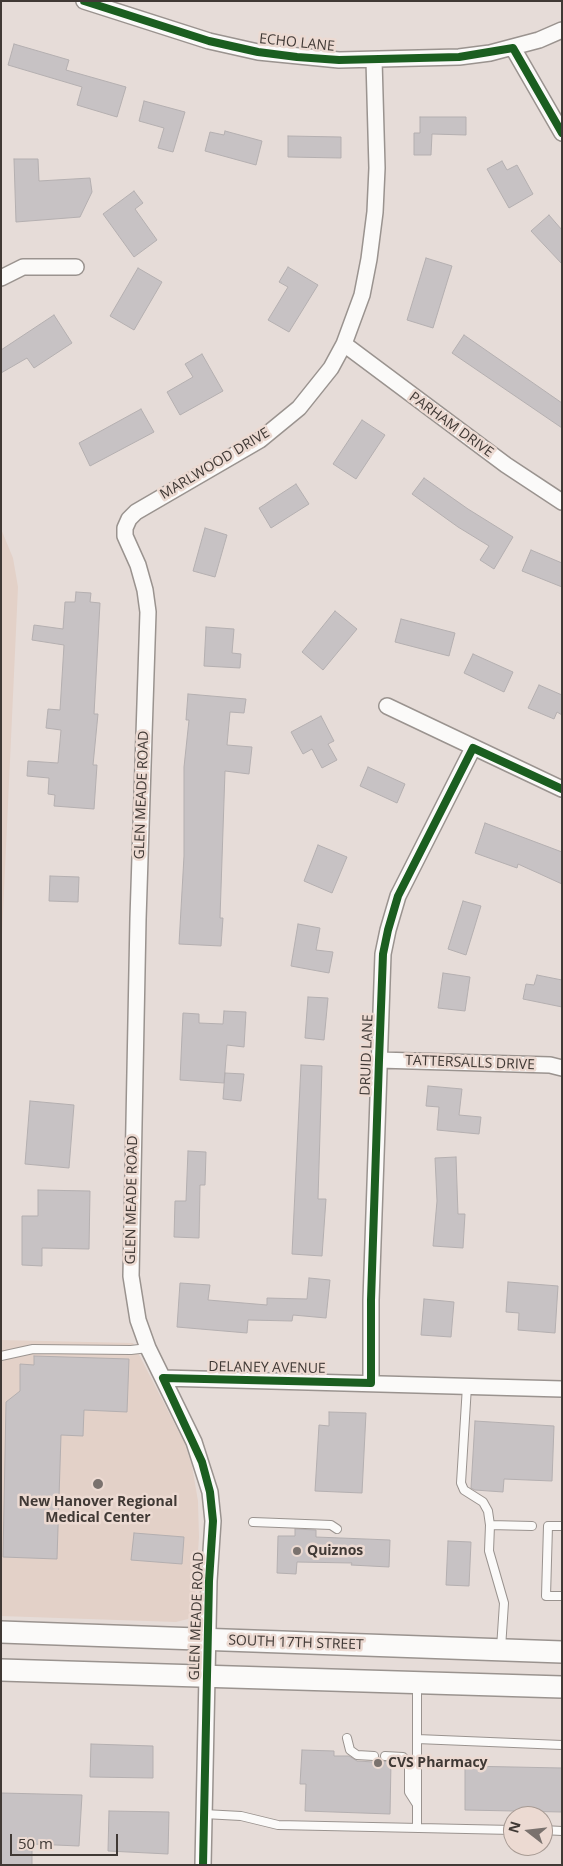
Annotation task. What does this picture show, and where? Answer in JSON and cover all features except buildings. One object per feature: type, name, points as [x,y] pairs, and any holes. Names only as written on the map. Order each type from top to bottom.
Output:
[{"type":"main road","name":"SOUTH 17TH STREET","points":[[1,1632],[562,1652]]},
{"type":"main road","points":[[1,1670],[562,1687]]},
{"type":"street","name":"ECHO LANE","points":[[84,1],[193,37],[258,52],[331,60],[460,57],[513,48],[562,30]]},
{"type":"street","points":[[513,48],[562,133]]},
{"type":"street","name":"MARLWOOD DRIVE","points":[[126,524],[136,512],[260,440],[312,393],[344,344],[362,295],[375,212],[377,168],[374,60]]},
{"type":"street","points":[[1,278],[23,267],[76,267]]},
{"type":"street","name":"PARHAM DRIVE","points":[[344,344],[506,465],[562,502]]},
{"type":"street","name":"GLEN MEADE ROAD","points":[[126,524],[125,536],[138,565],[148,612],[130,1248],[133,1294],[138,1320],[148,1348],[194,1442],[210,1492],[214,1521],[208,1640],[203,1865]]},
{"type":"street","points":[[387,706],[562,789]]},
{"type":"street","name":"DRUID LANE","points":[[371,1383],[371,1300],[383,954],[398,896],[473,748]]},
{"type":"street","name":"TATTERSALLS DRIVE","points":[[379,1060],[550,1065],[562,1068]]},
{"type":"street","name":"DELANEY AVENUE","points":[[163,1378],[562,1389]]},
{"type":"lane","points":[[1,1365],[2,1356],[32,1349],[132,1350],[148,1348]]},
{"type":"lane","points":[[467,1386],[460,1483],[464,1490],[484,1502],[488,1511],[490,1526],[489,1551],[504,1603],[500,1650]]},
{"type":"lane","points":[[253,1522],[331,1525],[337,1529]]},
{"type":"lane","points":[[490,1526],[532,1526]]},
{"type":"lane","points":[[562,1526],[548,1526],[546,1567],[546,1596],[562,1596]]},
{"type":"lane","points":[[417,1683],[417,1828]]},
{"type":"lane","points":[[347,1738],[350,1750],[357,1755],[374,1756]]},
{"type":"lane","points":[[417,1738],[562,1745]]},
{"type":"lane","points":[[385,1756],[403,1757],[409,1765],[409,1792],[417,1805]]},
{"type":"lane","points":[[204,1814],[241,1816],[278,1825],[503,1830]]},
{"type":"shaded area","points":[[1,529],[13,558],[18,587],[1,956]]},
{"type":"shaded area","name":"New Hanover Regional Medical Center","points":[[1,1340],[133,1343],[185,1444],[192,1466],[198,1501],[199,1537],[194,1611],[188,1619],[176,1622],[1,1616]]},
{"type":"cycle path","points":[[84,1],[209,41],[258,52],[297,57],[339,60],[459,57],[513,48],[562,133]]},
{"type":"cycle path","points":[[203,1865],[209,1581],[213,1521],[210,1492],[202,1462],[163,1378],[371,1383],[371,1300],[383,954],[398,896],[473,748],[562,789]]},
{"type":"place","name":"New Hanover Regional Medical Center","points":[[98,1484]]},
{"type":"place","name":"Quiznos","points":[[297,1551]]},
{"type":"place","name":"CVS Pharmacy","points":[[378,1763]]}]
